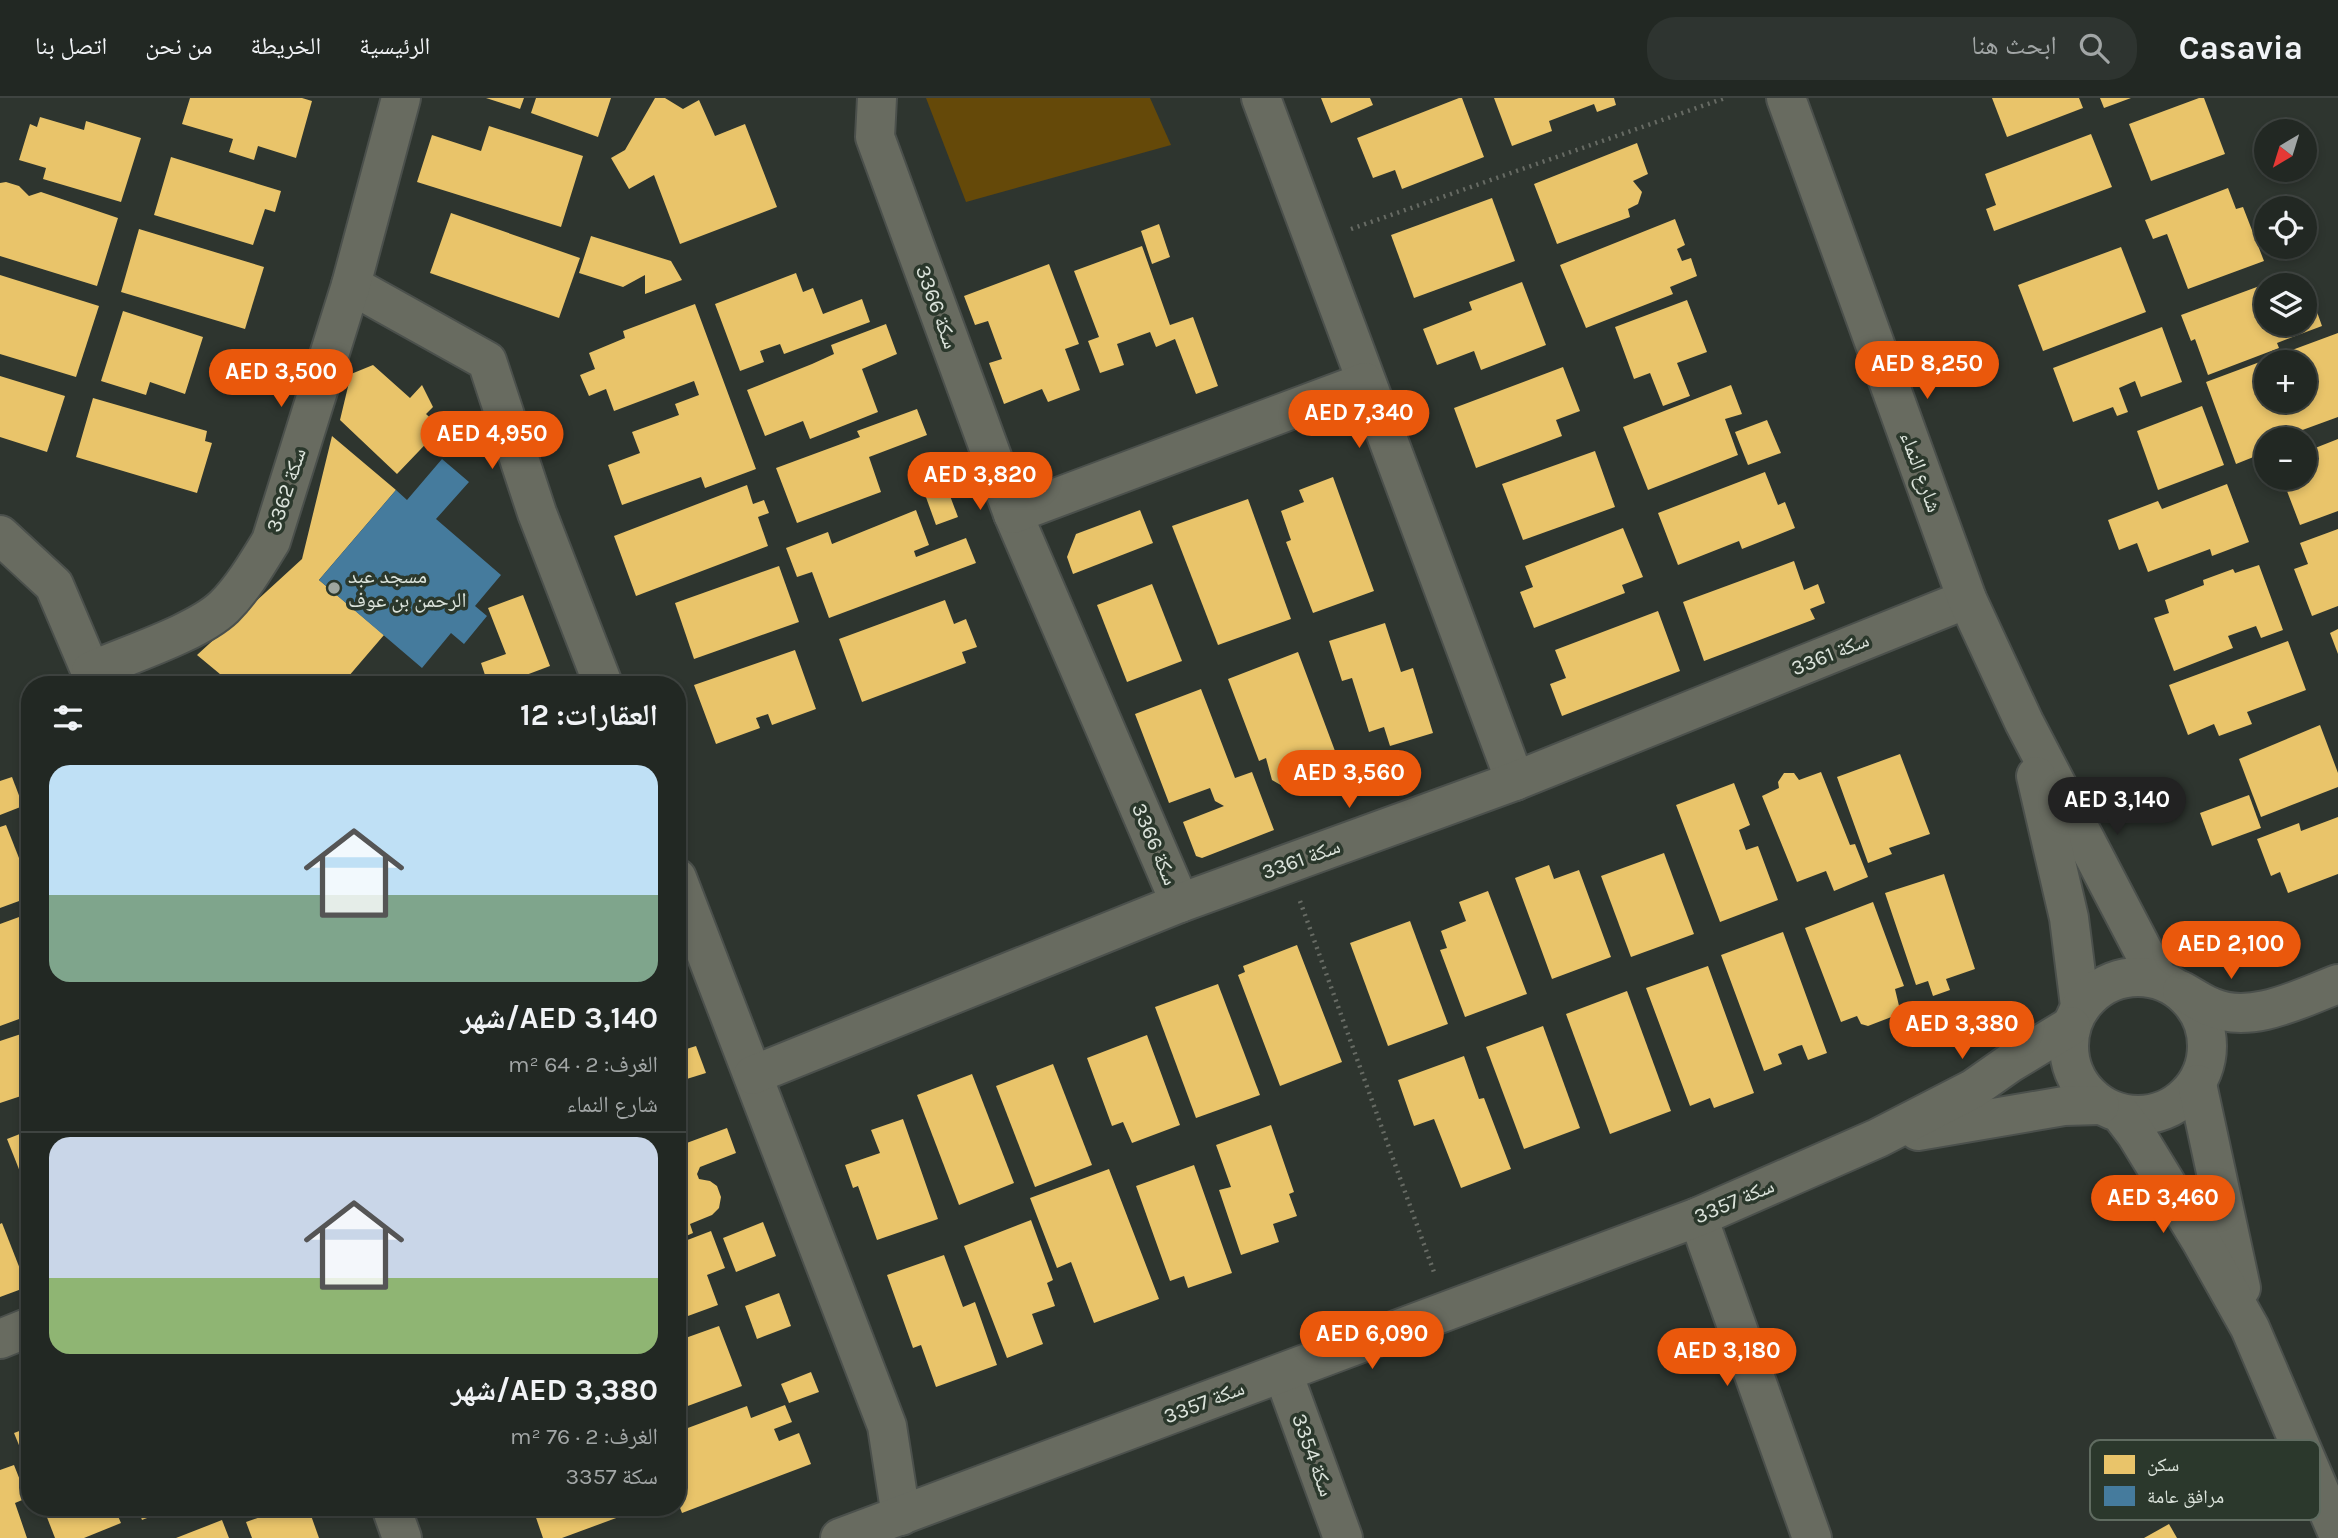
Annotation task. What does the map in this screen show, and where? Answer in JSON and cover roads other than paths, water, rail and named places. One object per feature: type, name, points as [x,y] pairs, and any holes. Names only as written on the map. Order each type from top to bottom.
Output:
[{"type":"street","name":"سكة 3362","points":[[97,676],[202,623],[223,609],[271,541],[351,285],[401,98]]},
{"type":"street","name":"سكة 3366","points":[[877,98],[875,137],[1013,514],[1181,903]]},
{"type":"street","points":[[1261,98],[1515,781]]},
{"type":"street","name":"شارع النماء","points":[[1786,98],[1967,598],[2024,722],[2167,984]]},
{"type":"street","points":[[351,285],[487,361],[537,513],[600,676]]},
{"type":"street","points":[[1013,514],[1365,382]]},
{"type":"street","points":[[0,535],[54,585],[92,676]]},
{"type":"street","name":"سكة 3361","points":[[753,1075],[1181,903],[1515,781],[1967,598]]},
{"type":"street","name":"شارع النماء","points":[[2024,722],[2069,918],[2075,1016]]},
{"type":"street","points":[[686,901],[887,1426],[901,1516]]},
{"type":"street","points":[[2298,1440],[2250,1328],[2172,1192],[2110,1109],[2084,1089],[2072,1070],[2068,1048],[2075,1016],[2096,990],[2115,980],[2137,976],[2167,984],[2213,1009],[2247,1012],[2281,1006],[2338,984]]},
{"type":"street","points":[[2167,984],[2193,1003],[2203,1022],[2208,1043],[2201,1074],[2250,1328]]},
{"type":"street","points":[[2110,1109],[2142,1116],[2164,1111],[2183,1100],[2201,1074],[2281,1006]]},
{"type":"street","name":"سكة 3357","points":[[840,1538],[1698,1217],[1878,1138],[1973,1089],[2075,1016]]},
{"type":"street","name":"سكة 3357","points":[[1878,1138],[2064,1106],[2110,1109]]},
{"type":"street","points":[[1698,1217],[1812,1538]]},
{"type":"street","points":[[0,1339],[21,1331]]},
{"type":"street","name":"سكة 3354","points":[[1283,1373],[1343,1538]]},
{"type":"street","points":[[2320,1492],[2338,1534]]},
{"type":"street","points":[[394,1516],[402,1538]]},
{"type":"place","name":"مسجد عبد الرحمن بن عوف","points":[[334,588]]}]
